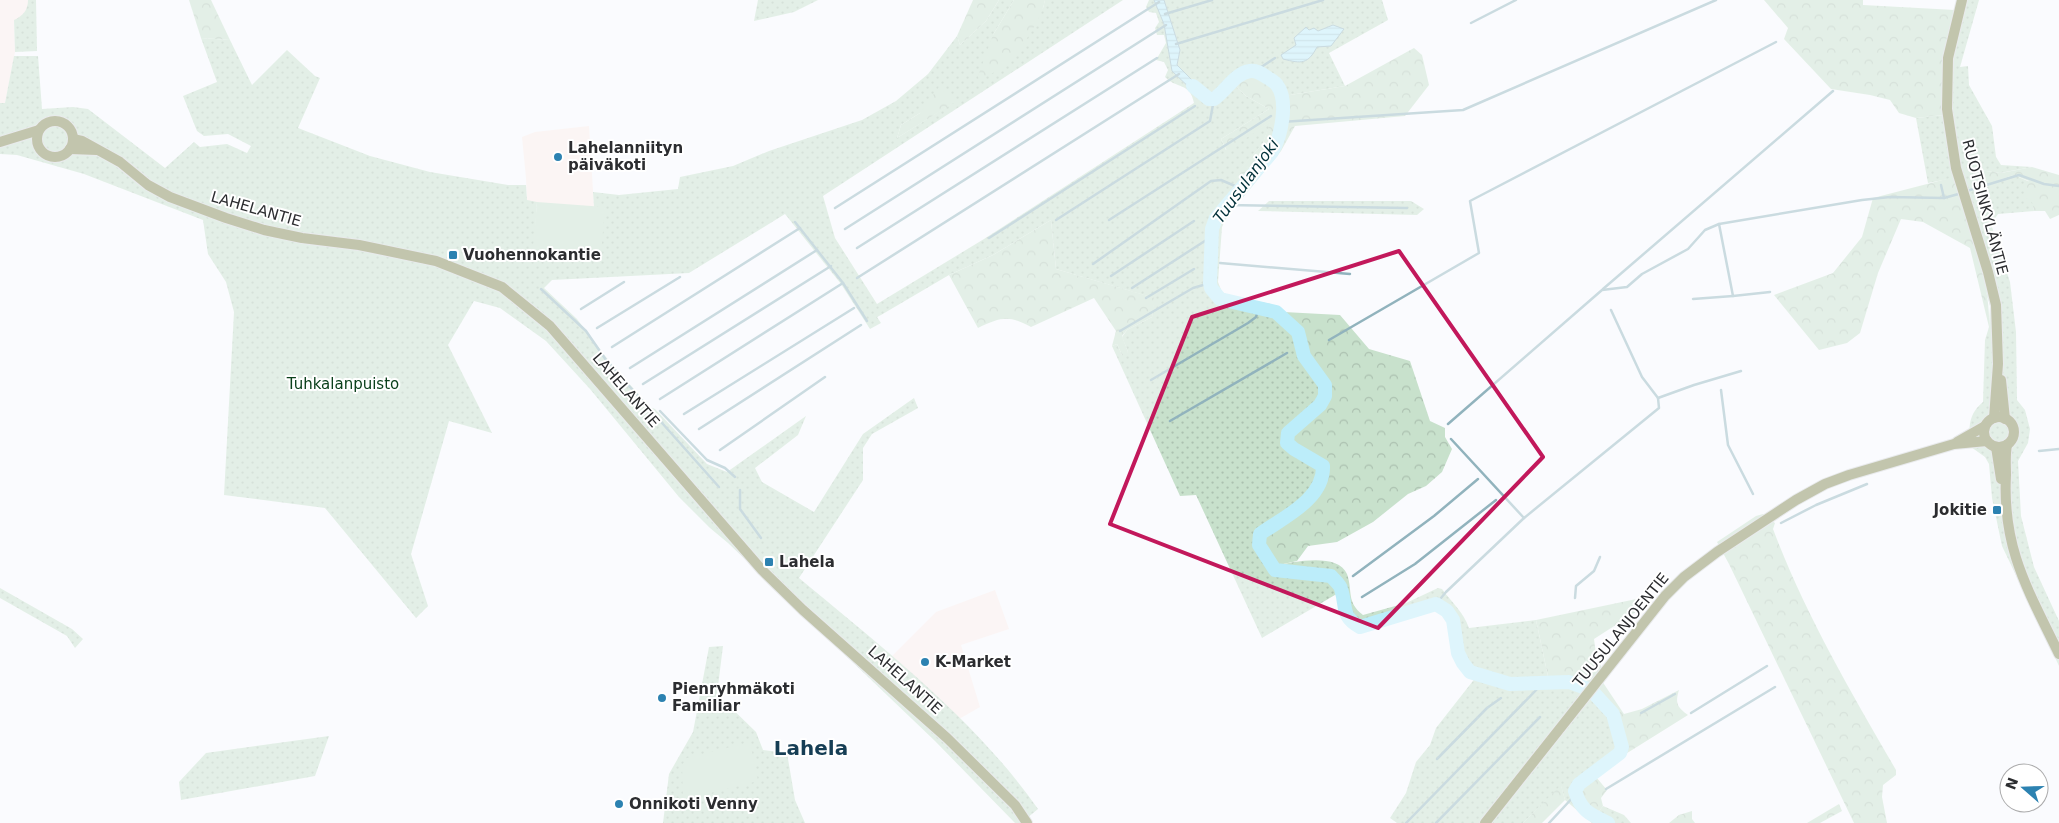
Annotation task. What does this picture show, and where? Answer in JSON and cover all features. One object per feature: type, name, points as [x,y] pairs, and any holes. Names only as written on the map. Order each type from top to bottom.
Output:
[{"type":"street","name":"RUOTSINKYLÄNTIE","points":[[1962,0],[1948,58],[1946,84],[1950,136],[1956,168],[1988,272],[1996,305],[1998,364],[2005,419]]},
{"type":"street","name":"LAHELANTIE","points":[[4,140],[39,130],[46,123],[61,122],[70,130],[72,144]]},
{"type":"street","points":[[38,145],[39,130]]},
{"type":"street","name":"LAHELANTIE","points":[[4,140],[38,145],[43,154],[53,158],[63,156],[72,144],[82,141],[120,162],[148,185],[170,197],[226,218],[264,230],[302,238],[360,245],[436,260],[502,287],[550,326],[762,570],[803,610],[947,738],[1015,805],[1027,823]]},
{"type":"street","name":"RUOTSINKYLÄNTIE","points":[[1994,418],[1998,364]]},
{"type":"street","points":[[2004,492],[2007,445],[2012,440],[2013,428],[2005,419],[1994,418],[1985,426],[1985,437],[1992,444],[2004,492],[2012,549],[2022,578],[2059,654]]},
{"type":"street","name":"TUUSULANJOENTIE","points":[[1485,823],[1665,596],[1684,577],[1717,552],[1796,500],[1825,484],[1849,474],[1954,444],[1985,426]]},
{"type":"street","name":"TUUSULANJOENTIE","points":[[1954,444],[1992,444]]},
{"type":"street","points":[[1992,444],[2007,445]]},
{"type":"highlighted area","points":[[1399,251],[1543,457],[1378,628],[1110,524],[1192,317]]},
{"type":"shaded area","points":[[0,0],[28,0],[28,7],[22,16],[14,21],[15,52],[5,103],[0,103]]},
{"type":"shaded area","name":"Lahelanniityn päiväkoti","points":[[589,126],[594,207],[529,202],[527,200],[522,137],[535,132]]},
{"type":"shaded area","points":[[995,590],[1009,629],[961,645],[980,707],[959,719],[892,656],[936,612]]},
{"type":"green space","points":[[28,0],[36,0],[37,51],[15,52],[14,20],[24,12]]},
{"type":"green space","points":[[189,0],[211,0],[230,40],[201,38]]},
{"type":"green space","points":[[758,0],[818,0],[794,12],[754,21]]},
{"type":"green space","points":[[973,0],[999,0],[986,21],[960,45],[957,36]]},
{"type":"green space","name":"Tuhkalanpuisto","points":[[999,0],[1014,0],[993,35],[1043,8],[1045,0],[1123,0],[823,196],[835,238],[877,304],[984,239],[1194,103],[1192,96],[1186,89],[1165,77],[1168,70],[1164,62],[1156,60],[1166,43],[1164,35],[1157,35],[1155,28],[1159,22],[1156,13],[1149,12],[1146,7],[1149,0],[1154,0],[1164,24],[1172,71],[1195,93],[1207,100],[1206,94],[1177,65],[1180,50],[1164,0],[1382,0],[1388,20],[1329,53],[1345,86],[1284,96],[1229,80],[1246,96],[1269,109],[1221,139],[1226,150],[1271,121],[1263,143],[1234,177],[1250,189],[1228,215],[1222,227],[1218,282],[1222,292],[1230,296],[1271,304],[1284,312],[1300,331],[1306,355],[1329,387],[1322,406],[1298,425],[1293,444],[1327,464],[1326,484],[1317,497],[1261,538],[1264,548],[1275,566],[1314,560],[1334,563],[1342,567],[1349,580],[1354,606],[1363,615],[1406,603],[1438,588],[1442,589],[1457,607],[1469,628],[1536,620],[1549,681],[1582,686],[1595,691],[1606,698],[1614,708],[1620,721],[1624,755],[1580,789],[1596,815],[1603,806],[1624,815],[1631,823],[1592,823],[1565,800],[1561,786],[1523,823],[1397,823],[1390,818],[1406,793],[1416,762],[1430,745],[1436,728],[1476,677],[1463,663],[1449,615],[1432,609],[1359,628],[1348,622],[1340,592],[1262,638],[1196,495],[1180,496],[1112,346],[1117,344],[1122,355],[1128,352],[1122,337],[1127,330],[1152,317],[1154,298],[1056,269],[1051,220],[993,255],[949,275],[877,317],[881,323],[870,329],[841,284],[785,214],[689,273],[552,280],[544,288],[577,319],[609,361],[650,407],[655,409],[707,464],[727,472],[806,416],[798,435],[755,468],[762,482],[814,512],[863,434],[914,398],[918,408],[872,434],[863,448],[863,480],[799,578],[895,658],[957,715],[986,745],[1038,809],[1021,823],[1015,823],[935,741],[679,497],[590,389],[546,341],[500,308],[474,301],[448,345],[492,433],[449,421],[411,554],[428,606],[416,618],[325,508],[224,495],[234,312],[226,282],[208,254],[203,220],[84,174],[17,155],[0,154],[0,103],[5,103],[14,56],[38,56],[42,109],[73,107],[88,109],[165,168],[194,142],[200,147],[227,144],[247,153],[251,146],[228,134],[204,136],[197,131],[183,96],[217,82],[201,38],[230,40],[252,85],[287,50],[315,76],[320,78],[298,128],[370,156],[430,172],[508,185],[526,185],[527,200],[537,202],[534,249],[605,208],[594,207],[593,192],[619,195],[678,189],[680,177],[733,166],[769,151],[862,120],[896,101],[928,74],[957,36],[960,45],[986,21]],"holes":[[[954,102],[897,138],[901,125],[920,113]]]},
{"type":"green space","points":[[1014,0],[1045,0],[1040,16],[1030,34],[1012,59],[997,71],[979,80],[978,76],[993,35]]},
{"type":"green space","points":[[1764,0],[1863,0],[1863,5],[1955,10],[1945,47],[1942,76],[1944,115],[1916,118],[1899,113],[1890,100],[1831,89],[1784,39],[1788,28]]},
{"type":"green space","points":[[1957,0],[1979,0],[1960,67],[1968,66],[1969,85],[1992,126],[1996,157],[2001,165],[2032,167],[2000,173],[1979,170],[1981,190],[1999,180],[2014,175],[2030,182],[2034,211],[1998,214],[1991,224],[2010,282],[2016,332],[2017,400],[2025,410],[2030,429],[2028,443],[2018,461],[2021,516],[2034,567],[2059,621],[2059,666],[2002,546],[1992,498],[1989,464],[1985,457],[1971,447],[1970,422],[1974,412],[1983,402],[1985,340],[1989,327],[1990,306],[1954,178],[1928,183],[1916,118],[1944,115],[1942,76],[1945,47]]},
{"type":"green space","points":[[1414,48],[1422,55],[1429,85],[1405,116],[1295,126],[1281,151],[1250,189],[1233,177],[1263,143],[1270,122],[1227,151],[1221,139],[1269,109],[1246,96],[1229,80],[1246,70],[1260,71],[1273,80],[1284,96],[1345,86]]},
{"type":"green space","points":[[939,87],[955,102],[897,138],[901,125],[920,113]]},
{"type":"green space","points":[[2032,167],[2059,175],[2059,215],[2050,219],[2045,211],[2034,211],[2032,202],[2026,198],[2023,186],[2029,181],[2014,175],[1999,180],[1981,190],[1979,170],[2001,173]]},
{"type":"green space","points":[[1954,177],[1982,271],[1989,309],[1989,327],[1970,248],[1923,222],[1901,219],[1878,273],[1860,333],[1847,343],[1819,350],[1774,295],[1833,273],[1862,237],[1873,198]]},
{"type":"green space","points":[[1269,201],[1411,201],[1424,209],[1417,215],[1258,211]]},
{"type":"green space","points":[[537,202],[605,207],[601,254],[533,249]]},
{"type":"green space","points":[[1051,220],[1056,269],[1155,298],[1152,317],[1127,330],[1122,336],[1128,352],[1125,356],[1122,355],[1117,344],[1112,346],[1116,331],[1094,298],[1031,327],[1011,319],[1005,319],[978,328],[949,275],[993,255]]},
{"type":"green space","points":[[1284,312],[1340,315],[1369,349],[1410,361],[1430,421],[1445,428],[1445,437],[1452,449],[1442,472],[1426,486],[1408,494],[1373,522],[1337,542],[1308,546],[1297,561],[1274,566],[1261,538],[1317,497],[1326,484],[1327,464],[1292,444],[1292,433],[1298,425],[1322,406],[1329,387],[1306,355],[1300,331]]},
{"type":"green space","points":[[1763,514],[1775,523],[1773,529],[1799,592],[1846,682],[1896,770],[1896,775],[1883,785],[1882,797],[1887,823],[1854,823],[1717,542],[1756,516]]},
{"type":"green space","points":[[0,588],[72,629],[83,639],[75,648],[67,636],[0,598]]},
{"type":"green space","points":[[1646,597],[1651,598],[1639,610],[1594,639],[1597,662],[1600,663],[1602,670],[1600,678],[1624,714],[1642,709],[1679,690],[1678,704],[1681,710],[1688,715],[1624,755],[1620,721],[1614,708],[1606,698],[1582,686],[1549,681],[1536,620]]},
{"type":"green space","points":[[723,646],[717,694],[756,732],[763,750],[787,753],[795,800],[805,823],[663,823],[669,774],[693,732],[709,647]]},
{"type":"green space","points":[[329,736],[315,776],[181,800],[179,782],[206,753]]},
{"type":"green space","points":[[750,742],[758,781],[683,800],[682,765],[687,758]]},
{"type":"green space","points":[[1596,777],[1607,790],[1601,798],[1603,806],[1596,815],[1580,799],[1580,789]]},
{"type":"green space","points":[[1561,785],[1565,800],[1542,823],[1523,823]]},
{"type":"green space","points":[[1839,804],[1842,811],[1820,823],[1807,823]]},
{"type":"green space","points":[[1692,811],[1692,819],[1695,823],[1669,823],[1679,815]]},
{"type":"water","points":[[1154,0],[1164,0],[1180,50],[1177,65],[1206,94],[1207,100],[1195,93],[1172,71],[1164,24]]},
{"type":"water","points":[[1333,25],[1344,29],[1331,46],[1317,47],[1311,57],[1304,61],[1295,62],[1283,59],[1281,55],[1296,45],[1294,38],[1306,27],[1309,30],[1314,28],[1318,31]]},
{"type":"waterway","points":[[1165,14],[1212,0]]},
{"type":"waterway","points":[[1176,44],[1323,0]]},
{"type":"waterway","points":[[1471,23],[1516,0]]},
{"type":"waterway","points":[[1281,122],[1463,110],[1716,0]]},
{"type":"waterway","points":[[835,208],[1159,2]]},
{"type":"waterway","points":[[845,229],[1166,25]]},
{"type":"waterway","points":[[1329,340],[1479,253],[1470,201],[1776,42]]},
{"type":"waterway","points":[[857,248],[1157,58]]},
{"type":"waterway","points":[[1255,71],[1275,58]]},
{"type":"waterway","name":"Tuusulanjoki","points":[[1193,86],[1209,99],[1214,99],[1240,75],[1253,71],[1274,82],[1281,92],[1283,100],[1281,128],[1272,152],[1216,218],[1212,229],[1210,283],[1211,288],[1220,299],[1276,312],[1298,332],[1304,356],[1325,385],[1325,396],[1320,405],[1288,433],[1287,443],[1323,466],[1322,478],[1310,498],[1291,514],[1260,534],[1259,545],[1275,570],[1331,576],[1340,587],[1349,619],[1360,627],[1436,604],[1447,611],[1453,620],[1458,653],[1470,672],[1510,684],[1569,682],[1591,690],[1613,714],[1622,747],[1620,753],[1579,784],[1575,791],[1583,808],[1608,823]]},
{"type":"waterway","points":[[857,278],[1179,74]]},
{"type":"waterway","points":[[1603,289],[1833,91]]},
{"type":"waterway","points":[[1056,220],[1210,121],[1214,99]]},
{"type":"waterway","points":[[989,238],[1195,106]]},
{"type":"waterway","points":[[1109,220],[1271,116]]},
{"type":"waterway","points":[[1967,191],[2019,175],[2044,184],[2059,186]]},
{"type":"waterway","points":[[1093,264],[1211,181],[1221,180],[1242,189]]},
{"type":"waterway","points":[[1941,185],[1944,198]]},
{"type":"waterway","points":[[1448,424],[1602,290],[1627,287],[1642,274],[1688,249],[1705,230],[1719,224],[1862,200],[1890,197],[1944,198],[1962,193]]},
{"type":"waterway","points":[[1227,205],[1407,208]]},
{"type":"waterway","points":[[1111,276],[1194,221]]},
{"type":"waterway","points":[[795,222],[843,283],[867,321]]},
{"type":"waterway","points":[[1719,224],[1733,296],[1770,292]]},
{"type":"waterway","points":[[612,347],[800,228]]},
{"type":"waterway","points":[[1132,288],[1211,237]]},
{"type":"waterway","points":[[630,368],[817,250]]},
{"type":"waterway","points":[[1220,263],[1350,274]]},
{"type":"waterway","points":[[643,384],[831,266]]},
{"type":"waterway","points":[[1146,298],[1194,269]]},
{"type":"waterway","points":[[597,328],[680,277]]},
{"type":"waterway","points":[[581,309],[624,282]]},
{"type":"waterway","points":[[660,399],[843,283]]},
{"type":"waterway","points":[[1120,331],[1193,288],[1210,283]]},
{"type":"waterway","points":[[541,289],[586,331],[606,360],[719,487]]},
{"type":"waterway","points":[[1693,299],[1733,296]]},
{"type":"waterway","points":[[1151,380],[1248,323],[1256,317],[1259,307]]},
{"type":"waterway","points":[[684,414],[854,308]]},
{"type":"waterway","points":[[1436,604],[1446,592],[1524,518],[1659,408],[1658,398],[1642,377],[1611,310]]},
{"type":"waterway","points":[[699,429],[861,325]]},
{"type":"waterway","points":[[1170,421],[1287,353]]},
{"type":"waterway","points":[[1658,398],[1741,371]]},
{"type":"waterway","points":[[720,450],[825,377]]},
{"type":"waterway","points":[[1721,390],[1728,445],[1753,494]]},
{"type":"waterway","points":[[660,411],[707,460],[725,468],[735,477]]},
{"type":"waterway","points":[[1451,439],[1524,518]]},
{"type":"waterway","points":[[2039,451],[2059,449]]},
{"type":"waterway","points":[[1353,576],[1434,516],[1478,479]]},
{"type":"waterway","points":[[1781,523],[1816,505],[1867,484]]},
{"type":"waterway","points":[[740,490],[740,509],[761,538]]},
{"type":"waterway","points":[[1362,597],[1415,564],[1496,500]]},
{"type":"waterway","points":[[1575,598],[1576,586],[1594,571],[1600,557]]},
{"type":"waterway","points":[[1691,713],[1767,666]]},
{"type":"waterway","points":[[1406,823],[1544,682]]},
{"type":"waterway","points":[[1606,789],[1775,687]]},
{"type":"waterway","points":[[1641,713],[1675,694]]},
{"type":"waterway","points":[[1437,759],[1487,708],[1501,698]]},
{"type":"waterway","points":[[1436,823],[1540,717]]},
{"type":"waterway","points":[[1549,823],[1576,794]]},
{"type":"place","name":"Lahelanniityn päiväkoti","points":[[558,157]]},
{"type":"place","name":"Vuohennokantie","points":[[453,255]]},
{"type":"place","name":"Jokitie","points":[[1997,510]]},
{"type":"place","name":"Lahela","points":[[769,562]]},
{"type":"place","name":"K-Market","points":[[925,662]]},
{"type":"place","name":"Pienryhmäkoti Familiar","points":[[662,698]]},
{"type":"place","name":"Onnikoti Venny","points":[[619,804]]},
{"type":"district","name":"Lahela","points":[[811,748]]}]
